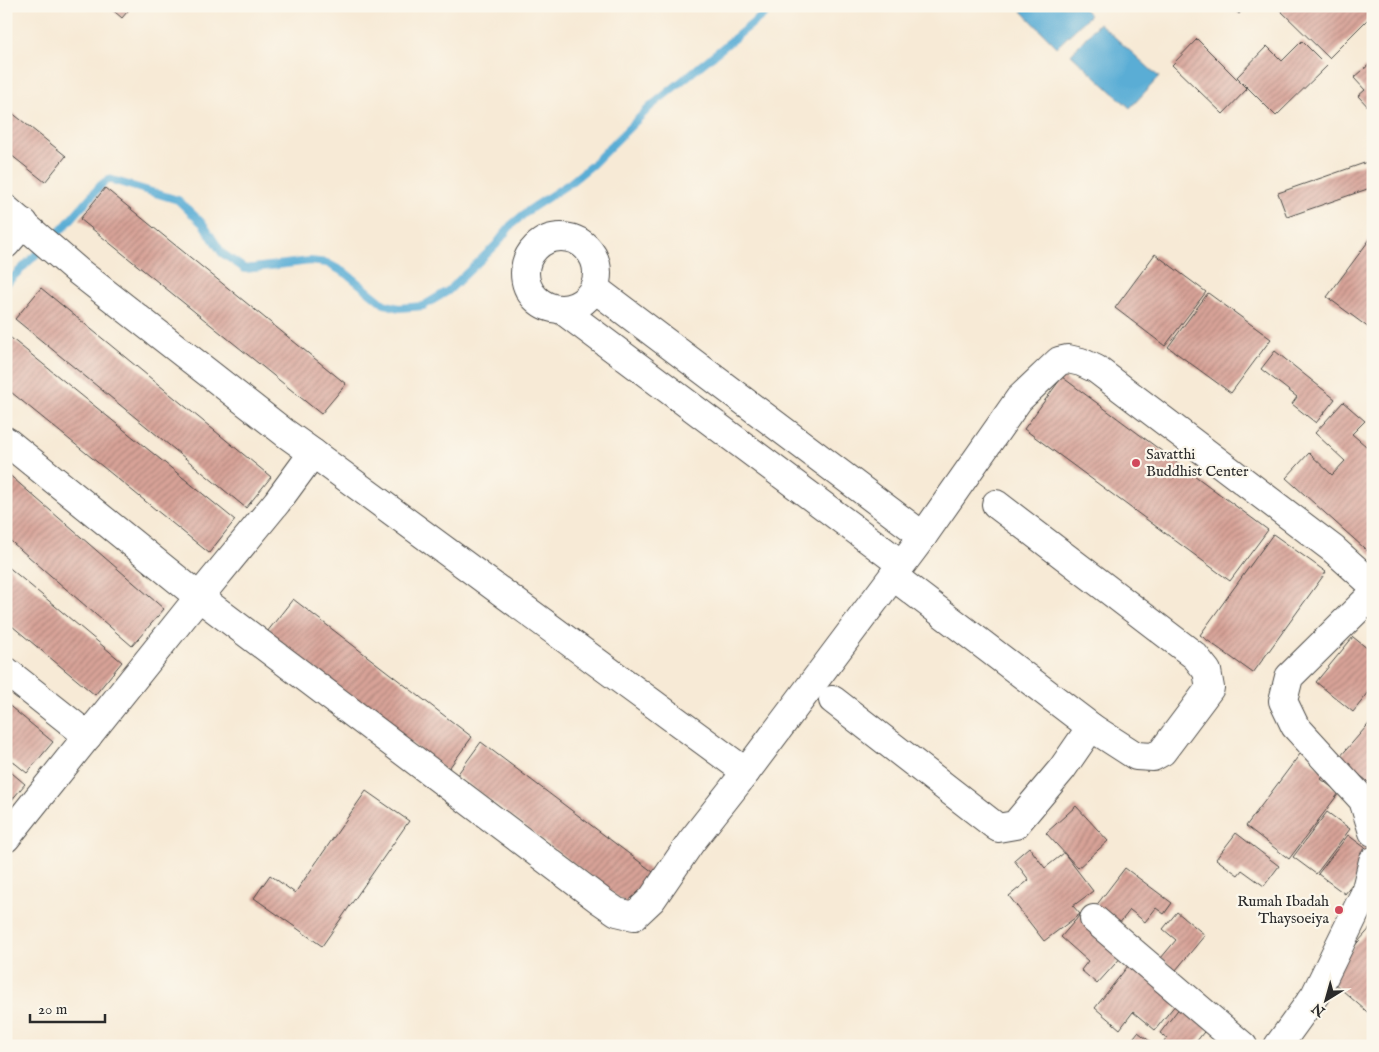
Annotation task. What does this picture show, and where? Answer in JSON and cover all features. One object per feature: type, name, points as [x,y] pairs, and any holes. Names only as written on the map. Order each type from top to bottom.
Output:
[{"type":"street","points":[[6,244],[20,220],[79,272],[313,453],[746,772]]},
{"type":"street","points":[[555,236],[571,237],[584,245],[594,257],[598,272],[594,288],[586,299],[575,307],[561,309],[546,306],[533,297],[526,283],[524,268],[530,253],[540,242],[555,236]]},
{"type":"street","points":[[594,288],[922,536]]},
{"type":"street","points":[[561,309],[897,570],[1091,728],[1136,756],[1153,757],[1162,752],[1210,688],[1207,671],[1196,656],[996,504]]},
{"type":"street","points":[[6,441],[199,597],[617,912],[634,916],[652,899],[691,842],[746,772],[897,570],[1019,399],[1059,361],[1068,359],[1081,362],[1096,369],[1333,549],[1373,585]]},
{"type":"street","points":[[6,838],[277,502],[313,453]]},
{"type":"street","points":[[1373,594],[1289,677],[1283,701],[1295,726],[1363,800],[1373,832]]},
{"type":"street","points":[[6,670],[88,736]]},
{"type":"street","points":[[833,700],[998,828],[1016,826],[1062,769],[1091,728]]},
{"type":"street","points":[[1278,1046],[1316,995],[1365,893],[1373,861]]},
{"type":"street","points":[[1094,919],[1243,1046]]},
{"type":"water","points":[[1017,6],[1081,6],[1090,15],[1057,47]]},
{"type":"water","points":[[1099,23],[1159,77],[1130,108],[1071,54]]},
{"type":"building","points":[[108,6],[132,6],[122,18]]},
{"type":"building","points":[[1231,6],[1246,6],[1239,14]]},
{"type":"building","points":[[1276,6],[1373,6],[1373,14],[1329,58]]},
{"type":"building","points":[[1197,39],[1247,89],[1223,114],[1172,65]]},
{"type":"building","points":[[1302,41],[1327,66],[1276,116],[1237,77],[1267,46],[1282,61]]},
{"type":"building","points":[[1373,61],[1373,112],[1358,96],[1365,90],[1354,78]]},
{"type":"building","points":[[6,108],[66,156],[45,182],[6,151]]},
{"type":"building","points":[[1373,160],[1373,187],[1287,217],[1278,193]]},
{"type":"building","points":[[105,188],[346,384],[321,414],[80,219]]},
{"type":"building","points":[[1373,235],[1373,331],[1327,297]]},
{"type":"building","points":[[1155,254],[1206,292],[1165,346],[1115,308]]},
{"type":"building","points":[[41,288],[271,477],[246,508],[15,319]]},
{"type":"building","points":[[1208,293],[1271,339],[1231,393],[1168,347]]},
{"type":"building","points":[[6,334],[235,520],[209,553],[6,388]]},
{"type":"building","points":[[1275,351],[1335,399],[1316,423],[1292,404],[1297,397],[1261,369]]},
{"type":"building","points":[[1062,377],[1268,530],[1230,581],[1024,429]]},
{"type":"building","points":[[1343,402],[1365,421],[1352,434],[1373,452],[1373,556],[1286,478],[1309,453],[1332,475],[1345,461],[1315,433]]},
{"type":"building","points":[[6,472],[164,609],[132,646],[6,537]]},
{"type":"building","points":[[1273,534],[1326,572],[1253,673],[1200,635]]},
{"type":"building","points":[[6,565],[122,662],[95,695],[6,621]]},
{"type":"building","points":[[293,599],[472,737],[447,771],[267,632]]},
{"type":"building","points":[[1353,637],[1373,653],[1373,687],[1353,712],[1316,682]]},
{"type":"building","points":[[6,703],[53,742],[27,773],[6,756]]},
{"type":"building","points":[[1373,719],[1373,786],[1339,758]]},
{"type":"building","points":[[481,742],[657,875],[632,908],[457,775]]},
{"type":"building","points":[[1300,754],[1326,773],[1321,779],[1339,793],[1289,859],[1246,826]]},
{"type":"building","points":[[6,768],[25,784],[6,807]]},
{"type":"building","points":[[366,791],[409,821],[322,946],[254,898],[270,875],[295,893]]},
{"type":"building","points":[[1076,806],[1108,841],[1078,868],[1046,833]]},
{"type":"building","points":[[1327,812],[1350,829],[1316,874],[1293,857]]},
{"type":"building","points":[[1236,833],[1279,866],[1264,886],[1242,870],[1238,875],[1216,859]]},
{"type":"building","points":[[1348,835],[1368,850],[1369,863],[1345,894],[1318,874]]},
{"type":"building","points":[[1029,847],[1045,868],[1064,853],[1093,891],[1073,906],[1080,914],[1044,941],[1009,896],[1029,880],[1014,860]]},
{"type":"building","points":[[1125,868],[1172,903],[1164,914],[1156,908],[1145,922],[1130,910],[1115,929],[1092,911]]},
{"type":"building","points":[[1177,912],[1205,935],[1176,970],[1161,958],[1176,940],[1163,929]]},
{"type":"building","points":[[1080,915],[1124,954],[1097,984],[1081,970],[1088,961],[1061,937]]},
{"type":"building","points":[[1373,925],[1373,1017],[1327,977]]},
{"type":"building","points":[[1131,962],[1180,999],[1155,1030],[1133,1012],[1120,1029],[1095,1008]]},
{"type":"building","points":[[1180,1007],[1207,1028],[1193,1046],[1166,1046],[1163,1043],[1167,1038],[1160,1033]]},
{"type":"building","points":[[1138,1032],[1156,1046],[1127,1046]]},
{"type":"waterway","points":[[6,284],[65,226],[101,185],[109,179],[178,200],[203,224],[222,253],[245,269],[310,261],[327,263],[347,274],[384,304],[399,308],[423,306],[448,291],[496,245],[511,225],[592,165],[651,106],[774,6]]},
{"type":"place","name":"Savatthi Buddhist Center","points":[[1136,463]]},
{"type":"place","name":"Rumah Ibadah Thaysoeiya","points":[[1339,910]]}]
